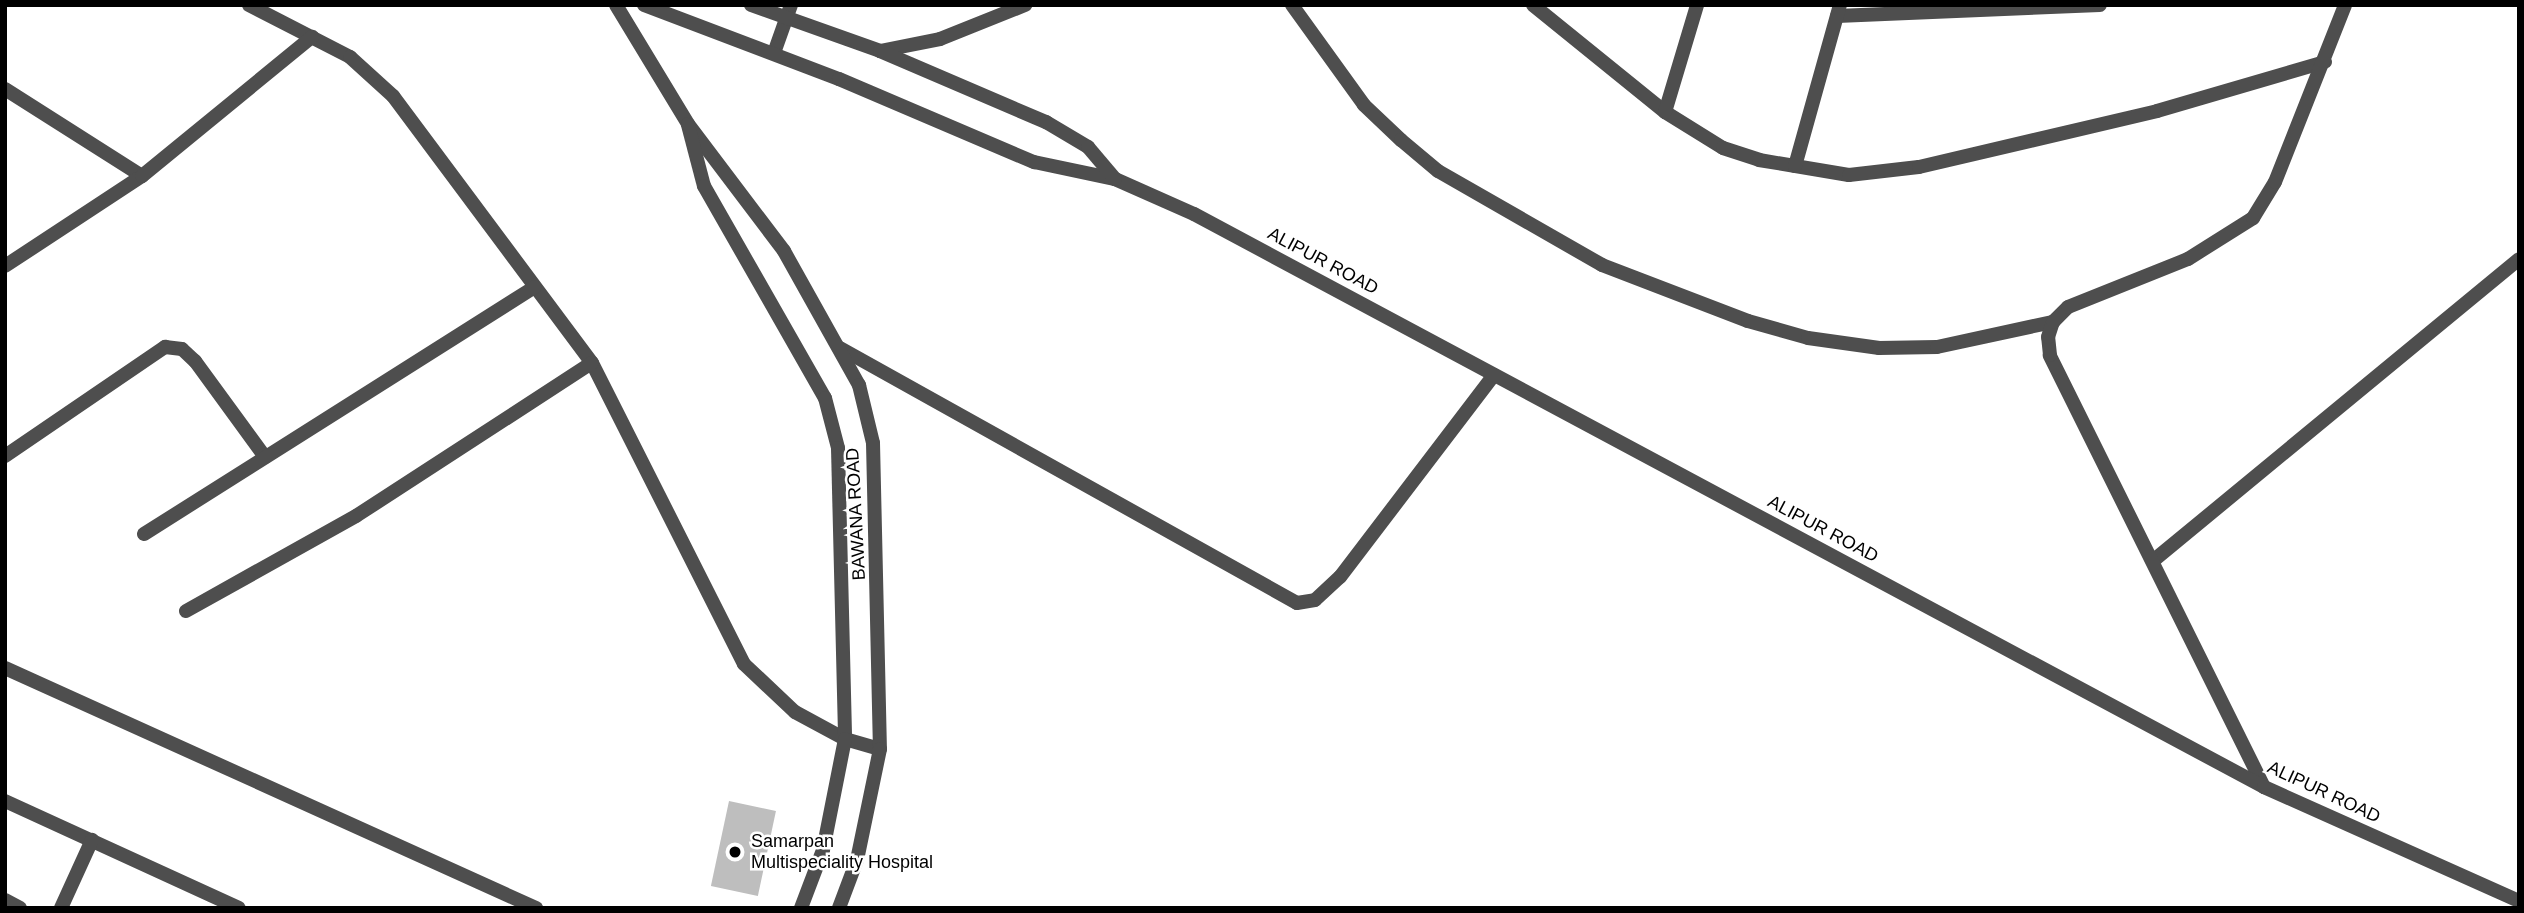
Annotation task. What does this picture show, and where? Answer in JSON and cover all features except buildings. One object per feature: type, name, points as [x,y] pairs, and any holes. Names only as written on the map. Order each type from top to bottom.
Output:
[{"type":"street","points":[[250,5],[350,57],[393,96],[593,363],[744,664],[796,712],[845,739],[880,749]]},
{"type":"street","name":"BAWANA ROAD","points":[[616,5],[688,124],[784,251],[859,385],[873,443],[880,749],[857,860],[839,908]]},
{"type":"street","name":"ALIPUR ROAD","points":[[644,5],[774,53],[1034,162],[1115,178],[1194,214],[2264,787],[2519,901]]},
{"type":"street","name":"ALIPUR ROAD","points":[[751,5],[789,12],[1069,132],[1115,178]]},
{"type":"street","points":[[880,51],[940,39],[1025,5]]},
{"type":"street","points":[[1292,5],[1356,95],[1401,140],[1438,170],[1602,265],[1748,321],[1808,338],[1879,348],[1937,347],[2053,322],[2068,307],[2223,242],[2253,218],[2275,182],[2325,62],[2345,5]]},
{"type":"street","points":[[1533,5],[1665,112],[1723,148],[1795,166],[1849,175],[1919,167],[2157,111],[2325,62]]},
{"type":"street","points":[[1665,112],[1697,5]]},
{"type":"street","points":[[1795,166],[1838,11],[2100,5]]},
{"type":"street","points":[[774,53],[789,12]]},
{"type":"street","points":[[5,266],[142,176],[312,37]]},
{"type":"street","points":[[5,89],[142,176]]},
{"type":"street","name":"BAWANA ROAD","points":[[688,124],[705,187],[825,398],[838,448],[845,739],[823,850],[801,908]]},
{"type":"street","points":[[2154,560],[2519,259]]},
{"type":"street","points":[[144,534],[535,287]]},
{"type":"street","points":[[2053,322],[2050,355],[2154,560],[2264,787]]},
{"type":"street","points":[[5,456],[165,347],[182,349],[195,361],[265,457]]},
{"type":"street","points":[[840,348],[1297,603],[1315,600],[1340,577],[1494,375]]},
{"type":"street","points":[[186,611],[356,516],[593,363]]},
{"type":"street","points":[[5,668],[536,908]]},
{"type":"street","points":[[5,801],[239,908]]},
{"type":"street","points":[[61,908],[92,841]]},
{"type":"street","points":[[5,900],[20,908]]},
{"type":"place","name":"Samarpan Multispeciality Hospital","points":[[735,852]]}]
